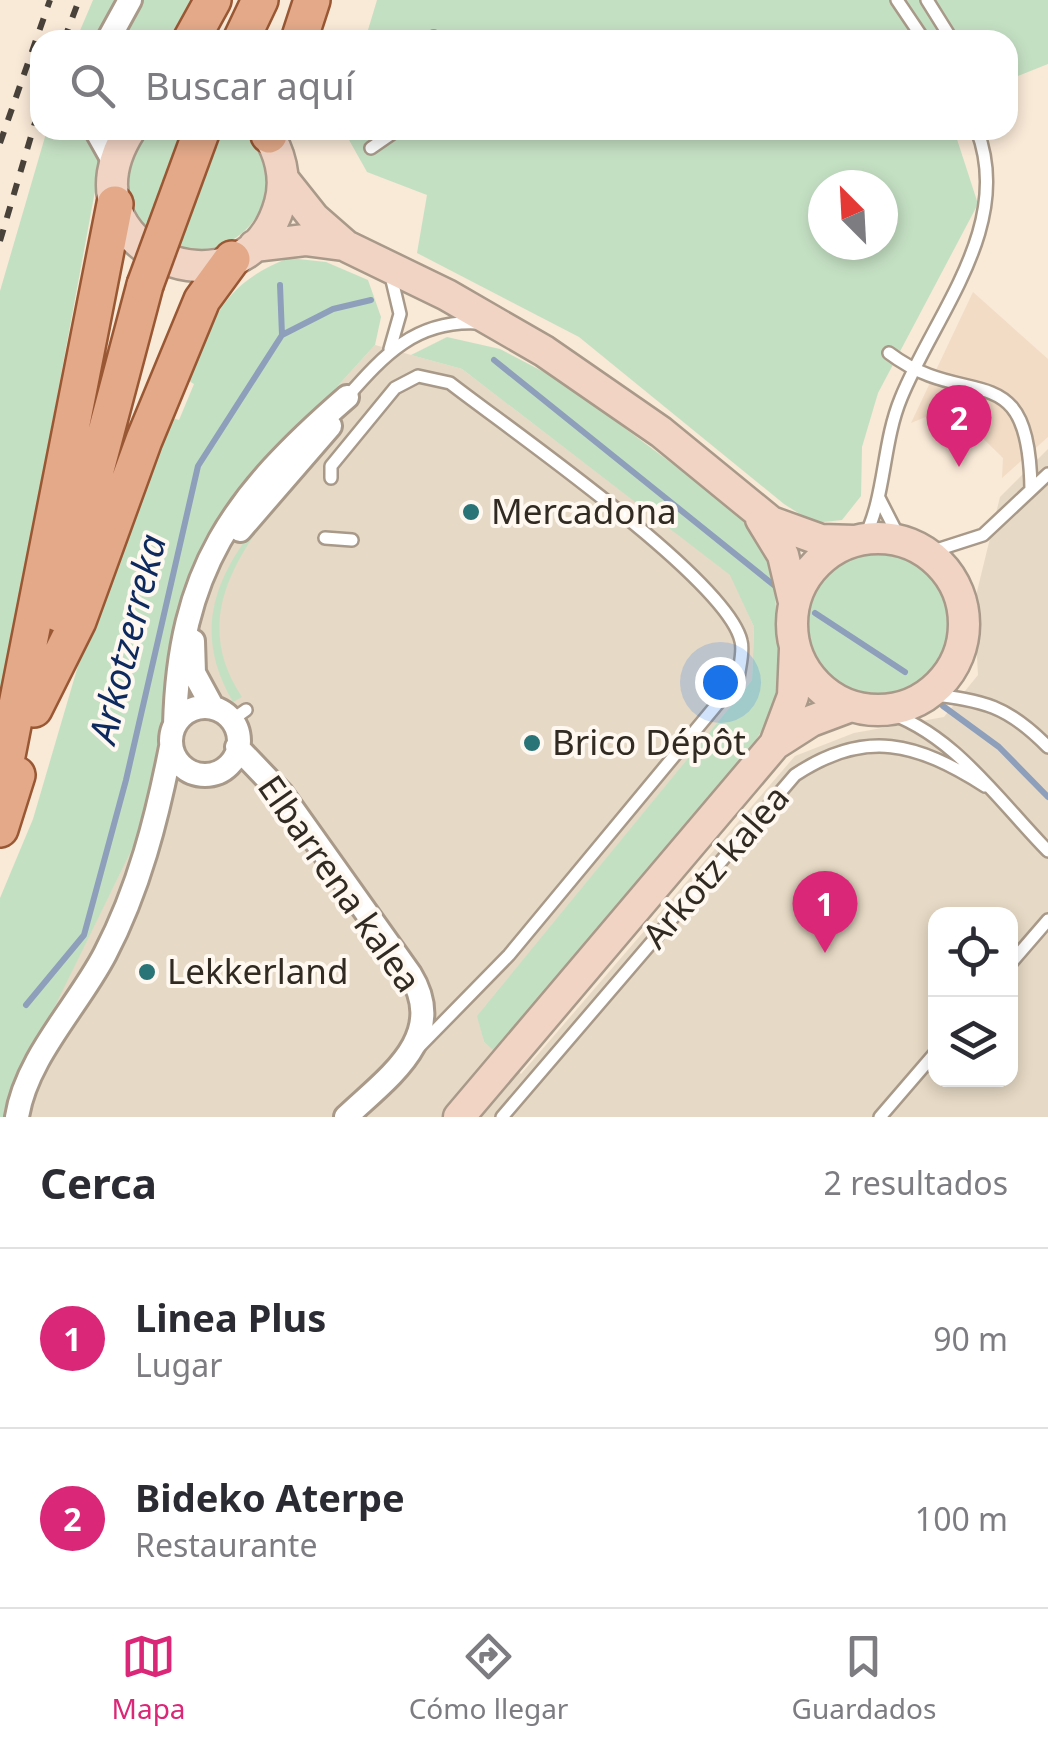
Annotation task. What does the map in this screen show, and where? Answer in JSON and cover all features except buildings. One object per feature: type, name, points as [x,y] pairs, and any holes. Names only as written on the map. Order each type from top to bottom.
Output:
[{"type":"main road","points":[[196,30],[213,0]]},
{"type":"main road","points":[[246,30],[260,0]]},
{"type":"main road","points":[[302,30],[312,0]]},
{"type":"main road","points":[[5,813],[145,285],[198,140]]},
{"type":"main road","points":[[5,813],[5,766],[115,204]]},
{"type":"main road","points":[[34,709],[78,620],[144,440],[202,300],[243,252]]},
{"type":"street","points":[[114,30],[130,0]]},
{"type":"street","points":[[102,140],[114,162]]},
{"type":"street","points":[[125,140],[114,162],[115,204],[138,244],[164,260],[194,267],[305,240],[346,246],[506,328],[661,432],[756,512],[804,536],[914,547],[950,576],[964,622],[950,670],[928,694],[812,721],[775,744],[459,1117]]},
{"type":"street","points":[[271,140],[283,179],[314,218],[346,246]]},
{"type":"street","points":[[243,252],[276,216],[283,179]]},
{"type":"street","name":"Elbarrena kalea","points":[[347,397],[310,452],[248,519],[209,582],[195,628],[192,663],[197,684],[230,713],[238,746],[282,794],[418,986],[423,1026],[410,1056]]},
{"type":"street","name":"Elbarrena kalea","points":[[17,1117],[30,1080],[102,959],[129,904],[161,800],[173,736],[180,643],[195,587],[221,534],[244,500],[347,397]]},
{"type":"street","name":"Elbarrena kalea","points":[[244,500],[310,452]]},
{"type":"street","points":[[756,512],[783,555],[794,602],[793,696],[775,744]]},
{"type":"street","points":[[794,602],[810,570],[838,547],[860,540]]},
{"type":"street","points":[[795,648],[816,683],[866,708]]},
{"type":"street","points":[[173,736],[191,710],[230,713]]},
{"type":"street","name":"Elbarrena kalea","points":[[173,736],[182,766],[202,774],[223,769],[238,746]]},
{"type":"street","points":[[346,1117],[410,1056]]},
{"type":"lane","points":[[897,0],[917,30]]},
{"type":"lane","points":[[927,0],[946,30]]},
{"type":"lane","points":[[371,148],[383,140]]},
{"type":"lane","points":[[860,540],[879,498],[889,436],[914,372],[969,259],[983,219],[987,177],[979,140]]},
{"type":"lane","points":[[381,262],[400,302],[399,326],[390,349]]},
{"type":"lane","name":"Elbarrena kalea","points":[[347,397],[390,349],[444,325],[506,328]]},
{"type":"lane","points":[[889,353],[914,372],[1001,395],[1023,419],[1030,452],[1031,490]]},
{"type":"lane","points":[[310,452],[331,472],[395,388],[418,376],[450,383],[682,563],[724,606],[742,642],[738,679],[508,955],[410,1056]]},
{"type":"lane","points":[[879,498],[914,547],[983,535],[1048,474]]},
{"type":"lane","points":[[325,538],[352,540]]},
{"type":"lane","points":[[928,694],[983,700],[1013,713],[1048,747]]},
{"type":"lane","name":"Arkotz kalea","points":[[866,708],[937,737],[959,754],[1048,851]]},
{"type":"lane","name":"Arkotz kalea","points":[[502,1117],[795,775],[847,747],[882,745],[920,752],[985,786]]},
{"type":"lane","points":[[1018,955],[1048,920]]},
{"type":"lane","points":[[880,1117],[928,1061]]},
{"type":"shaded area","points":[[973,292],[1048,359],[1048,437],[1002,478],[1003,458],[958,414],[940,411],[911,423]]},
{"type":"shaded area","points":[[375,345],[462,369],[731,575],[754,627],[752,680],[478,1016],[484,1042],[521,1074],[795,756],[854,733],[944,717],[978,675],[974,604],[1000,497],[1048,449],[1048,1117],[5,1117],[3,1110],[142,829],[185,596],[275,455]]},
{"type":"green space","points":[[93,0],[191,0],[174,30],[80,30]]},
{"type":"green space","points":[[377,0],[1048,0],[1048,64],[1018,76],[1018,30],[368,30]]},
{"type":"green space","points":[[44,140],[118,140],[95,191],[0,705],[0,291]]},
{"type":"green space","points":[[142,140],[251,140],[264,168],[264,199],[251,224],[229,242],[202,250],[173,247],[148,231],[128,191],[128,172]]},
{"type":"green space","points":[[349,140],[957,140],[978,204],[878,393],[862,447],[861,496],[842,520],[814,523],[784,504],[579,337],[417,253],[427,195],[367,172]]},
{"type":"green space","points":[[289,258],[326,262],[368,280],[381,317],[375,345],[275,455],[185,596],[142,829],[4,1110],[5,1117],[0,1117],[0,898],[33,819],[97,601],[169,417],[179,420],[194,384],[189,381],[213,322],[234,292],[249,279]]},
{"type":"green space","points":[[447,337],[500,349],[563,382],[745,518],[771,552],[782,672],[774,711],[749,751],[496,1053],[484,1042],[477,1016],[752,680],[754,627],[730,575],[462,369],[411,355]]},
{"type":"green space","points":[[306,469],[246,547],[222,604],[220,634],[226,665],[242,697],[233,702],[217,667],[212,634],[215,604],[241,547]]},
{"type":"green space","points":[[879,554],[906,559],[928,575],[944,597],[949,624],[944,651],[928,673],[906,689],[879,694],[852,689],[830,673],[814,651],[809,624],[814,597],[830,575],[852,559]]},
{"type":"waterway","name":"Arkotzerreka","points":[[26,1005],[84,935],[126,780],[198,466],[282,335],[280,285]]},
{"type":"waterway","points":[[282,335],[333,309],[371,300]]},
{"type":"waterway","points":[[494,360],[775,586]]},
{"type":"waterway","points":[[815,613],[905,672]]},
{"type":"waterway","points":[[943,706],[999,747],[1048,797]]},
{"type":"railway","points":[[40,30],[50,0]]},
{"type":"railway","points":[[68,30],[79,0]]},
{"type":"railway","points":[[0,143],[30,57]]},
{"type":"railway","points":[[0,241],[30,140]]},
{"type":"place","name":"Bideko Aterpe","points":[[959,467]]},
{"type":"place","name":"Mercadona","points":[[471,512]]},
{"type":"place","name":"Brico Dépôt","points":[[532,743]]},
{"type":"place","name":"Linea Plus","points":[[825,953]]},
{"type":"place","name":"Lekkerland","points":[[147,972]]}]
